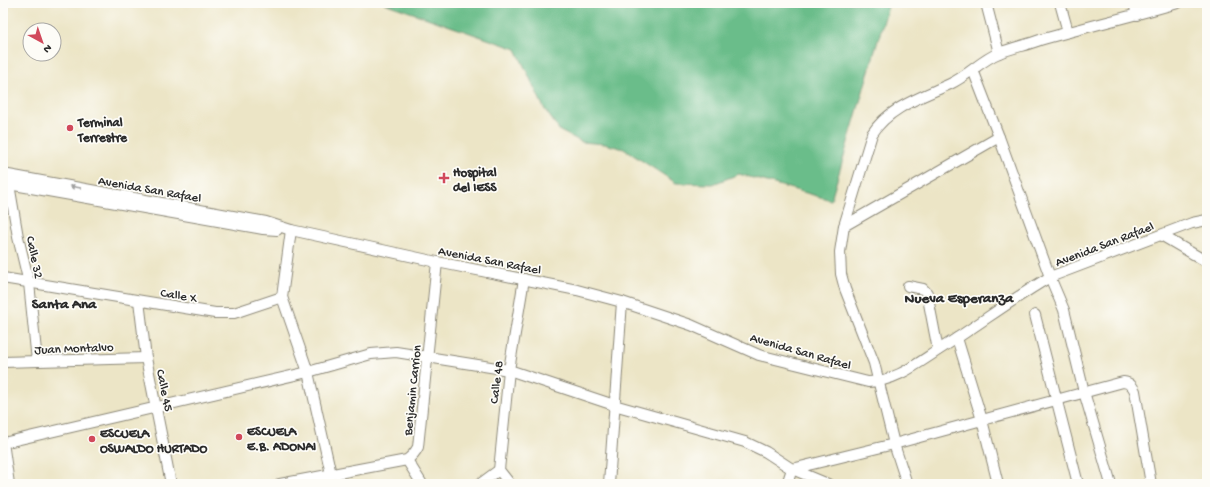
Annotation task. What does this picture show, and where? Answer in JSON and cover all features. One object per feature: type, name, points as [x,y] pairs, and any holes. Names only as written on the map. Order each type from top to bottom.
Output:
[{"type":"street","points":[[986,3],[999,53]]},
{"type":"street","points":[[1060,3],[1068,32]]},
{"type":"street","points":[[1134,3],[1137,15]]},
{"type":"street","points":[[907,484],[894,444],[874,362],[845,289],[841,274],[840,252],[844,226],[872,134],[878,125],[894,111],[954,82],[982,62],[999,53],[1068,32],[1178,3]]},
{"type":"street","points":[[972,70],[999,137],[1050,277],[1064,310],[1084,392],[1111,484]]},
{"type":"street","points":[[844,226],[999,137]]},
{"type":"street","name":"Avenida San Rafael","points":[[3,174],[266,222],[291,230],[437,262],[577,290],[622,302],[691,325],[759,355],[858,380],[878,382],[895,376],[938,350],[1029,289],[1050,277],[1192,223],[1207,220]]},
{"type":"street","name":"Avenida San Rafael","points":[[6,183],[263,229],[291,230]]},
{"type":"street","name":"Calle 32","points":[[6,183],[29,283],[37,361]]},
{"type":"street","points":[[291,230],[282,297],[308,372],[331,474]]},
{"type":"street","points":[[1161,235],[1207,262]]},
{"type":"street","name":"Benjamin Carrion","points":[[406,460],[412,456],[418,446],[437,262]]},
{"type":"street","name":"Calle X","points":[[3,278],[215,313],[234,314],[282,297]]},
{"type":"street","name":"Calle 48","points":[[498,470],[509,370],[524,279]]},
{"type":"street","points":[[908,286],[923,289],[927,293],[938,350]]},
{"type":"street","name":"Calle 45","points":[[139,301],[146,358],[171,484]]},
{"type":"street","points":[[609,484],[622,302]]},
{"type":"street","points":[[1035,316],[1058,400],[1078,484]]},
{"type":"street","points":[[957,338],[982,420],[998,484]]},
{"type":"street","points":[[9,484],[3,443],[308,372],[371,354],[396,352],[509,370],[614,405],[745,442],[766,452],[792,469],[828,484]]},
{"type":"street","name":"Juan Montalvo","points":[[3,362],[146,358]]},
{"type":"street","points":[[792,469],[894,444],[1084,392],[1128,382],[1135,391],[1151,484]]},
{"type":"street","points":[[280,484],[406,460],[422,484]]},
{"type":"street","points":[[787,484],[792,469]]},
{"type":"street","points":[[480,484],[498,470],[510,484]]},
{"type":"green space","points":[[384,3],[889,3],[831,200],[739,174],[713,184],[676,183],[624,149],[605,144],[582,142],[560,131],[544,108],[516,49]]},
{"type":"place","name":"Terminal Terrestre","points":[[70,128]]},
{"type":"place","name":"Hospital del IESS","points":[[444,178]]},
{"type":"place","name":"ESCUELA E.B. ADONAI","points":[[239,437]]},
{"type":"place","name":"ESCUELA OSWALDO HURTADO","points":[[92,439]]},
{"type":"district","name":"Nueva Esperanza","points":[[959,297]]},
{"type":"district","name":"Santa Ana","points":[[64,303]]}]
